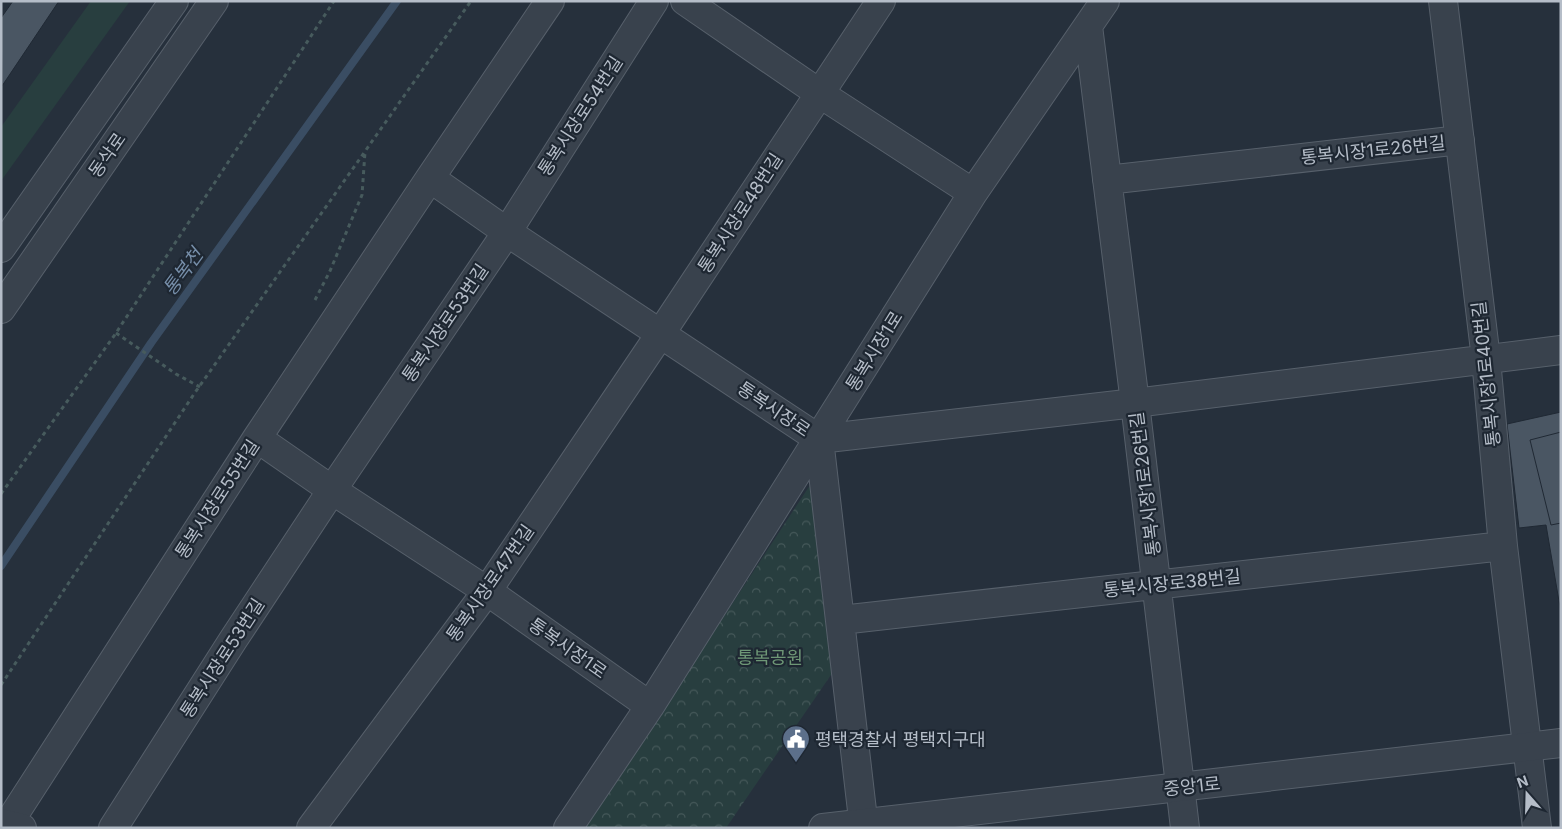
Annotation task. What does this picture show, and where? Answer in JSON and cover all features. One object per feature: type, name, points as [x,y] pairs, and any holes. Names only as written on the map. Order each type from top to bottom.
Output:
[{"type":"street","name":"동삭로","points":[[2,246],[174,1]]},
{"type":"street","name":"동삭로","points":[[1,309],[214,1]]},
{"type":"street","name":"통복시장로55번길","points":[[10,825],[257,438],[550,1]]},
{"type":"street","name":"통복시장로54번길","points":[[507,232],[654,1]]},
{"type":"street","points":[[685,1],[819,93],[973,193]]},
{"type":"street","name":"통복시장로48번길","points":[[661,334],[881,1]]},
{"type":"street","name":"통복시장1로","points":[[568,828],[650,706],[973,193],[1105,1]]},
{"type":"street","name":"통복시장1로40번길","points":[[1443,1],[1486,359],[1503,546],[1537,828]]},
{"type":"street","name":"통복시장1로26번길","points":[[1088,26],[1157,584],[1185,828]]},
{"type":"street","name":"통복시장1로26번길","points":[[1107,180],[1460,140]]},
{"type":"street","name":"통복시장로","points":[[430,178],[507,232],[819,439],[864,825]]},
{"type":"street","name":"통복시장로53번길","points":[[113,828],[233,640],[332,490],[507,232]]},
{"type":"street","points":[[2,246],[32,264]]},
{"type":"street","name":"통복시장로47번길","points":[[311,828],[487,591],[661,334]]},
{"type":"street","points":[[819,439],[1135,403],[1561,350]]},
{"type":"street","points":[[257,438],[332,490],[487,591]]},
{"type":"street","name":"통복시장로38번길","points":[[841,620],[1503,546]]},
{"type":"street","name":"통복시장1로","points":[[487,591],[650,706]]},
{"type":"street","name":"중앙1로","points":[[823,828],[864,825],[1561,743]]},
{"type":"path","points":[[1,494],[116,333],[334,1]]},
{"type":"path","points":[[1,685],[200,387],[470,1]]},
{"type":"path","points":[[312,305],[330,271],[362,195],[365,151]]},
{"type":"path","points":[[116,333],[176,374],[200,387]]},
{"type":"green space","points":[[91,1],[130,1],[1,181],[1,127]]},
{"type":"green space","name":"통복공원","points":[[816,476],[833,672],[726,828],[585,828]]},
{"type":"building","points":[[13,1],[59,1],[2,86],[1,18]]},
{"type":"building","points":[[1561,412],[1561,613],[1546,525],[1519,528],[1507,424]]},
{"type":"building","points":[[1561,432],[1561,523],[1551,525],[1530,440]]},
{"type":"waterway","name":"통복천","points":[[1,566],[151,343],[397,1]]},
{"type":"place","name":"평택경찰서 평택지구대","points":[[796,763]]}]
